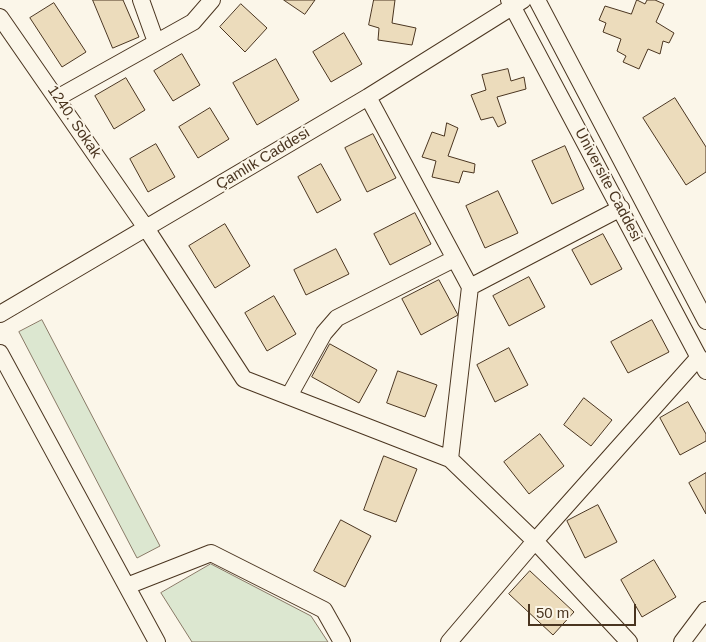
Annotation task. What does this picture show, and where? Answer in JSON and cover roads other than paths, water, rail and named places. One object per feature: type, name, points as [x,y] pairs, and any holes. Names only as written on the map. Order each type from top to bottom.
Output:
[{"type":"street","points":[[141,0],[156,42]]},
{"type":"street","points":[[57,98],[193,22],[212,0]]},
{"type":"street","name":"Universite Caddesi","points":[[537,0],[706,320]]},
{"type":"street","name":"Universite Caddesi","points":[[515,3],[702,364]]},
{"type":"street","name":"Çamlık Caddesi","points":[[0,314],[368,97],[515,3]]},
{"type":"street","name":"1240. Sokak","points":[[0,17],[146,228],[244,379],[450,459]]},
{"type":"street","points":[[368,97],[470,287],[450,459],[535,541],[629,642]]},
{"type":"street","points":[[470,287],[621,208]]},
{"type":"street","points":[[289,396],[324,333],[337,318],[454,259]]},
{"type":"street","points":[[0,354],[157,642]]},
{"type":"street","points":[[449,642],[535,541],[702,364]]},
{"type":"street","points":[[127,586],[211,553],[324,610],[342,642]]},
{"type":"street","points":[[682,642],[706,610]]}]
